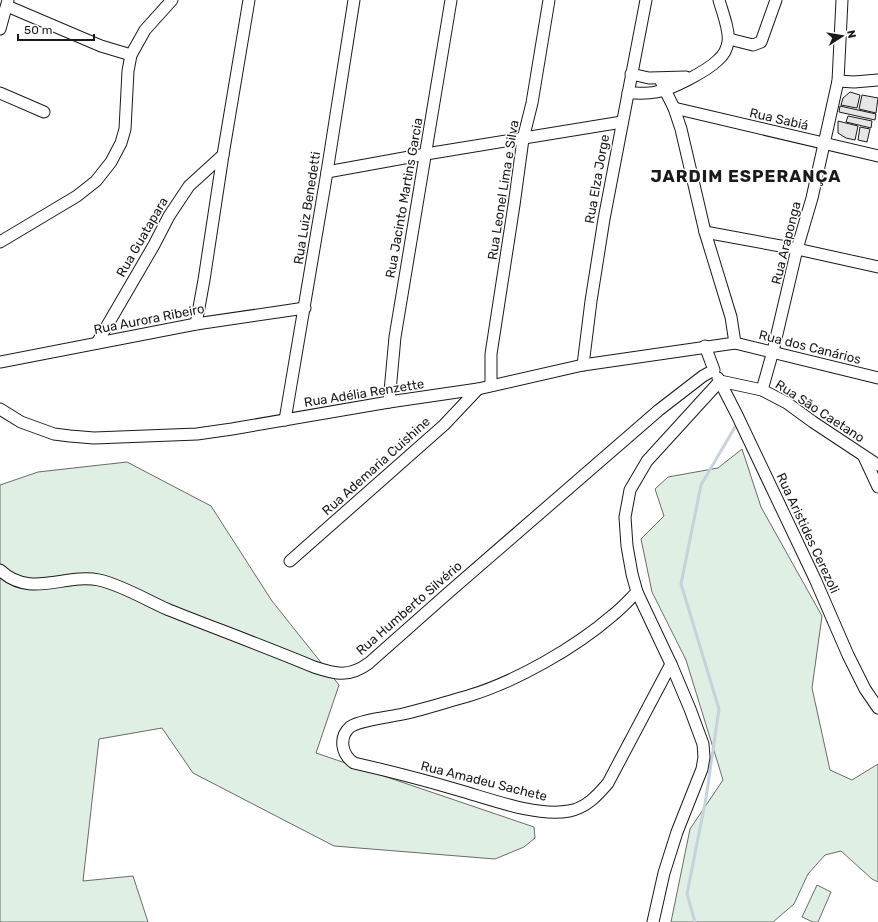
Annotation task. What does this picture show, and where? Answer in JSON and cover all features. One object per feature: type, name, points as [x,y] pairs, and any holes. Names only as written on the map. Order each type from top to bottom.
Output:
[{"type":"street","points":[[0,242],[77,196],[96,181],[111,162],[121,144],[125,129],[128,71],[131,55],[145,30],[172,0]]},
{"type":"street","points":[[196,324],[250,0]]},
{"type":"street","name":"Rua Luiz Benedetti","points":[[285,420],[327,172],[354,0]]},
{"type":"street","name":"Rua Jacinto Martins Garcia","points":[[389,402],[395,337],[451,0]]},
{"type":"street","name":"Rua Leonel Lima e Silva","points":[[491,385],[491,354],[523,139],[532,103],[549,0]]},
{"type":"street","name":"Rua Elza Jorge","points":[[583,365],[591,300],[604,219],[646,0]]},
{"type":"street","points":[[628,93],[649,93],[664,90],[694,76],[717,61],[723,55],[729,40],[719,0]]},
{"type":"street","points":[[729,40],[753,45],[761,42],[776,0]]},
{"type":"street","name":"Rua Araponga","points":[[762,390],[773,351],[797,249],[812,198],[838,81],[842,0]]},
{"type":"street","points":[[0,29],[8,3],[101,46],[131,55]]},
{"type":"street","points":[[631,74],[660,79],[694,76]]},
{"type":"street","points":[[660,79],[674,108],[681,129],[705,232],[731,317],[735,343]]},
{"type":"street","points":[[838,81],[854,82],[878,80]]},
{"type":"street","points":[[0,93],[44,112]]},
{"type":"street","name":"Rua Sabiá","points":[[674,108],[878,156]]},
{"type":"street","points":[[327,172],[426,154],[622,122]]},
{"type":"street","name":"Rua Guatapara","points":[[97,343],[154,245],[169,216],[189,186],[223,155]]},
{"type":"street","points":[[705,232],[878,266]]},
{"type":"street","name":"Rua Aurora Ribeiro","points":[[0,362],[196,324],[304,308]]},
{"type":"street","name":"Rua Adélia Renzette","points":[[0,409],[21,422],[54,434],[94,438],[197,434],[389,402],[478,389],[583,365],[705,346],[735,343]]},
{"type":"street","name":"Rua dos Canários","points":[[735,343],[773,351],[878,378]]},
{"type":"street","points":[[705,346],[714,370]]},
{"type":"street","name":"Rua Aristides Cerezoli","points":[[714,370],[815,579],[848,655],[865,689],[878,708]]},
{"type":"street","name":"Rua Humberto Silvério","points":[[0,570],[14,580],[26,584],[37,585],[69,580],[98,580],[314,667],[338,674],[355,671],[369,663],[453,588],[659,410],[703,376],[714,370]]},
{"type":"street","points":[[653,922],[664,873],[677,832],[702,769],[704,757],[703,744],[671,664],[637,592],[627,546],[625,517],[630,490],[647,461],[720,381]]},
{"type":"street","name":"Rua São Caetano","points":[[720,381],[762,390],[787,403],[878,466]]},
{"type":"street","name":"Rua Ademaria Cuishine","points":[[290,561],[444,425],[478,389]]},
{"type":"street","points":[[864,457],[878,487]]},
{"type":"street","name":"Rua Amadeu Sachete","points":[[637,592],[614,615],[598,628],[553,657],[519,675],[470,695],[405,714],[360,723],[351,727],[345,734],[342,744],[344,753],[348,759],[354,763],[410,776],[499,802],[540,811],[559,812],[579,808],[589,803],[608,783],[671,664]]},
{"type":"green space","points":[[742,449],[761,507],[822,616],[812,688],[830,770],[852,780],[878,764],[878,882],[872,879],[841,851],[825,855],[808,874],[794,904],[773,922],[671,922],[690,829],[723,780],[686,660],[652,592],[641,539],[664,516],[655,489],[668,477],[718,468]]},
{"type":"green space","points":[[127,462],[211,506],[272,601],[339,685],[316,753],[534,827],[535,838],[524,847],[495,859],[334,846],[193,773],[162,728],[99,739],[83,881],[133,876],[148,922],[0,922],[0,485],[38,472]]},
{"type":"green space","points":[[817,885],[831,892],[818,922],[813,922],[802,917]]},
{"type":"building","points":[[850,92],[860,95],[857,108],[841,105],[843,98]]},
{"type":"building","points":[[862,95],[878,98],[876,113],[859,109]]},
{"type":"building","points":[[840,106],[876,114],[875,120],[839,112]]},
{"type":"building","points":[[848,116],[872,121],[871,128],[846,122]]},
{"type":"building","points":[[838,121],[858,126],[855,140],[846,138],[838,133]]},
{"type":"building","points":[[860,127],[870,129],[867,142],[858,140]]},
{"type":"waterway","points":[[695,922],[687,894],[706,798],[719,709],[681,584],[701,485],[735,427]]},
{"type":"district","name":"JARDIM ESPERANÇA","points":[[746,176]]}]
